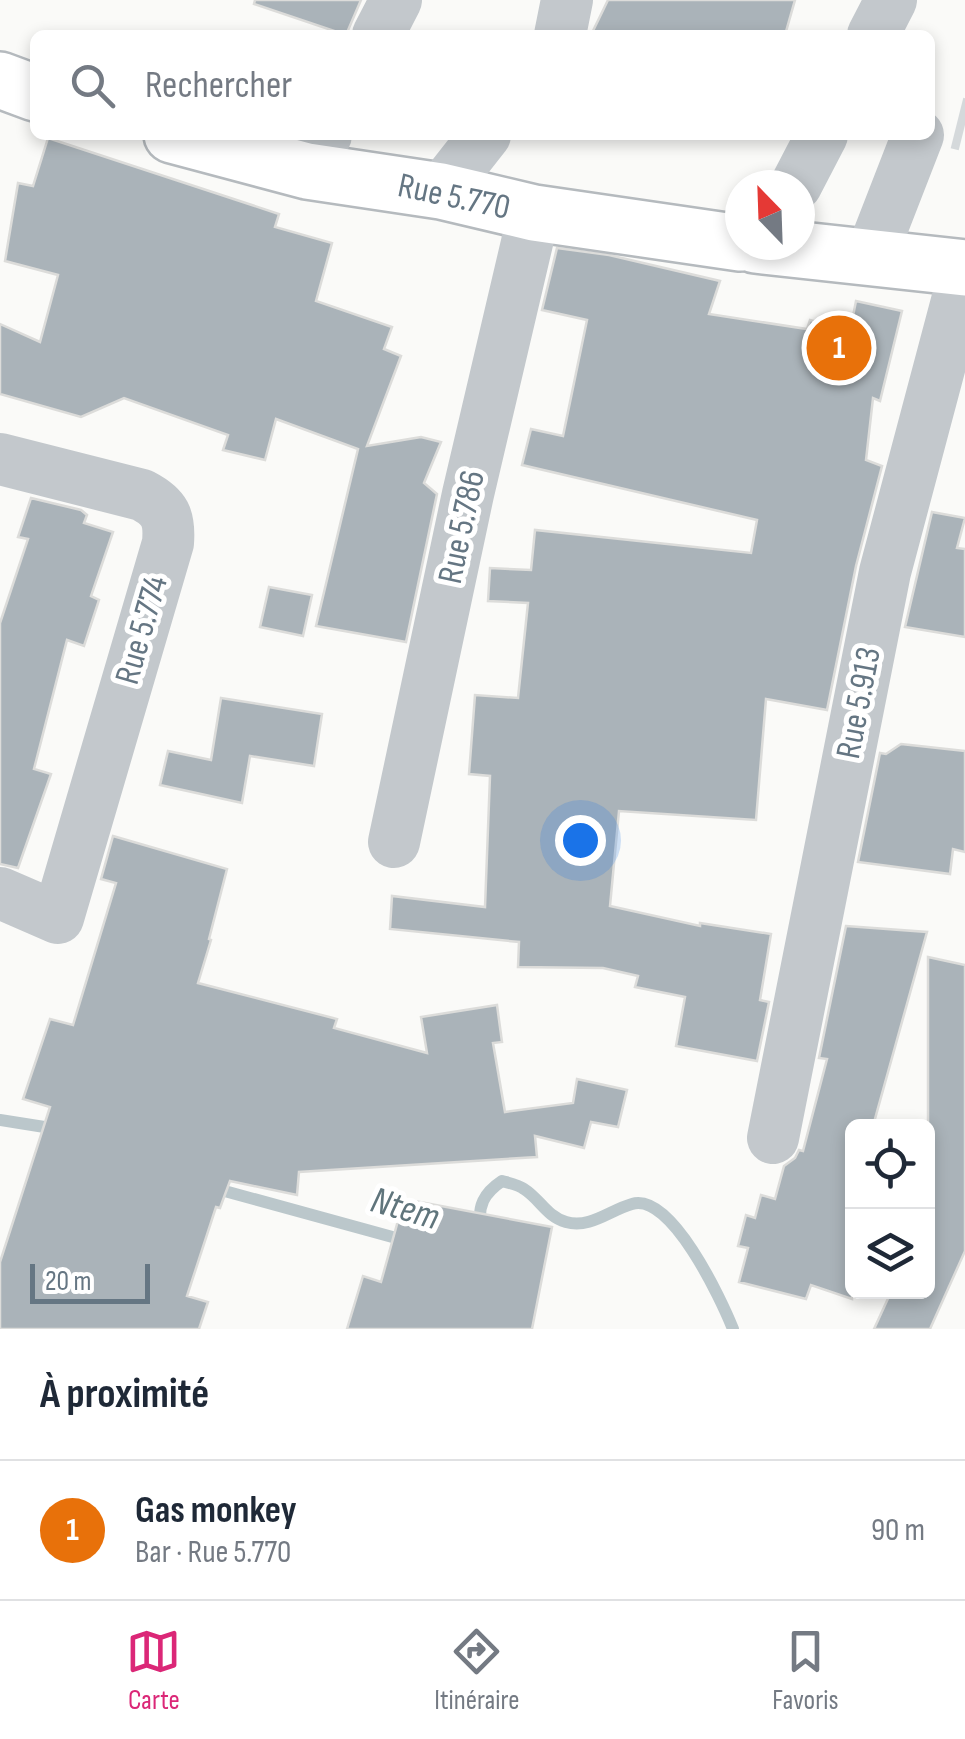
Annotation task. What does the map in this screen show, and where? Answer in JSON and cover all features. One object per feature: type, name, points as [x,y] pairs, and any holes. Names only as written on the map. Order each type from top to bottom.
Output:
[{"type":"main road","points":[[0,80],[30,91]]},
{"type":"main road","name":"Rue 5.770","points":[[212,140],[316,153],[534,214],[725,241]]},
{"type":"main road","name":"Rue 5.770","points":[[815,251],[965,270]]},
{"type":"street","points":[[381,30],[396,0]]},
{"type":"street","points":[[561,30],[567,0]]},
{"type":"street","points":[[876,30],[891,0]]},
{"type":"street","points":[[441,190],[482,140]]},
{"type":"street","points":[[804,170],[819,140]]},
{"type":"street","points":[[871,256],[929,140]]},
{"type":"street","name":"Rue 5.786","points":[[394,842],[468,494],[534,214]]},
{"type":"street","name":"Rue 5.913","points":[[773,1138],[885,572],[965,270]]},
{"type":"street","name":"Rue 5.774","points":[[0,459],[142,495],[162,506],[170,523],[168,543],[58,918],[0,893]]},
{"type":"building","points":[[255,0],[361,0],[348,30],[331,30],[254,4]]},
{"type":"building","points":[[608,0],[795,0],[786,30],[593,30]]},
{"type":"building","points":[[47,140],[54,140],[279,214],[275,227],[332,243],[316,301],[392,327],[384,349],[401,356],[367,446],[421,437],[441,442],[424,483],[437,494],[406,642],[316,626],[358,449],[276,419],[265,460],[223,450],[228,435],[124,398],[81,417],[0,394],[0,324],[40,342],[58,275],[5,261],[18,183],[33,186]]},
{"type":"building","points":[[557,248],[609,255],[720,281],[709,314],[807,329],[810,320],[850,331],[856,301],[902,311],[880,401],[873,398],[866,460],[882,466],[856,566],[827,710],[766,699],[756,820],[619,811],[610,906],[700,926],[771,934],[760,1000],[769,1002],[757,1061],[676,1046],[685,997],[635,987],[638,976],[603,968],[518,967],[519,942],[390,929],[392,896],[485,907],[490,776],[469,774],[475,695],[518,698],[528,603],[488,601],[490,568],[531,570],[535,530],[751,553],[757,520],[522,465],[531,429],[563,436],[587,320],[542,310]]},
{"type":"building","points":[[31,498],[81,510],[87,515],[84,523],[113,532],[91,596],[99,600],[84,646],[67,640],[34,769],[51,774],[18,868],[0,864],[0,623],[28,539],[18,537]]},
{"type":"building","points":[[932,512],[965,518],[957,548],[965,549],[965,637],[905,627]]},
{"type":"building","points":[[269,587],[312,595],[303,636],[260,627]]},
{"type":"building","points":[[221,698],[322,714],[314,766],[250,756],[242,803],[160,785],[168,751],[211,760]]},
{"type":"building","points":[[901,744],[965,751],[965,852],[953,849],[950,874],[858,862],[880,753],[886,754]]},
{"type":"building","points":[[113,836],[227,869],[198,983],[337,1019],[334,1028],[427,1053],[421,1017],[497,1005],[502,1042],[493,1043],[505,1112],[573,1103],[577,1079],[627,1090],[618,1127],[591,1122],[584,1148],[535,1136],[537,1157],[299,1172],[297,1195],[230,1181],[220,1208],[216,1207],[187,1296],[208,1302],[199,1329],[0,1329],[0,1262],[50,1107],[23,1099],[50,1019],[73,1025],[116,883],[101,879]]},
{"type":"building","points":[[846,926],[927,932],[875,1119],[845,1119],[845,1297],[811,1285],[806,1299],[739,1282],[748,1248],[738,1246],[746,1215],[755,1218],[761,1195],[775,1199],[784,1166],[799,1150],[803,1151],[827,1059],[819,1058]]},
{"type":"building","points":[[928,957],[965,965],[965,1251],[930,1329],[874,1329],[888,1299],[935,1299],[935,1119],[928,1119]]},
{"type":"building","points":[[404,1199],[552,1227],[532,1329],[347,1329],[363,1276],[381,1282]]},
{"type":"waterway","name":"Ntem","points":[[0,1120],[57,1129]]},
{"type":"waterway","name":"Ntem","points":[[481,1228],[483,1201],[502,1181],[530,1193],[553,1216],[566,1222],[583,1223],[632,1204],[647,1205],[663,1214],[693,1251],[733,1329]]},
{"type":"waterway","name":"Ntem","points":[[210,1187],[407,1241]]},
{"type":"tunnel","points":[[957,123],[965,125]]},
{"type":"place","name":"Gas monkey","points":[[839,348]]}]
